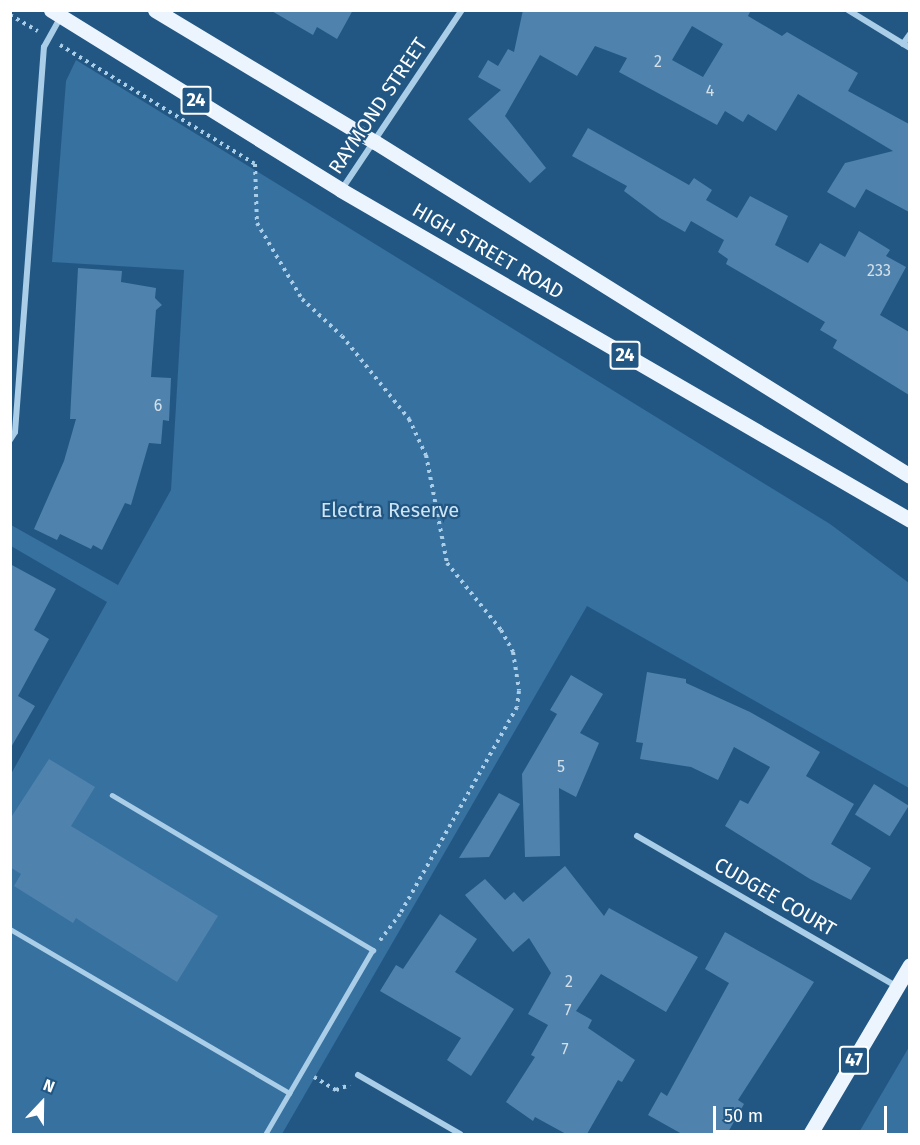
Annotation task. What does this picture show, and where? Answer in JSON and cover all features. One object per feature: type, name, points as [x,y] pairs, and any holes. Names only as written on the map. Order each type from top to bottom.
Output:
[{"type":"main road","name":"HIGH STREET ROAD","points":[[155,10],[375,142],[909,476]]},
{"type":"main road","name":"HIGH STREET ROAD","points":[[59,12],[341,190],[909,520]]},
{"type":"main road","name":"47","points":[[810,1134],[909,965]]},
{"type":"street","name":"RAYMOND STREET","points":[[341,190],[462,10]]},
{"type":"street","points":[[848,10],[906,46],[909,34]]},
{"type":"street","points":[[10,440],[15,432],[44,47],[59,12]]},
{"type":"street","name":"CUDGEE COURT","points":[[637,836],[897,986]]},
{"type":"street","points":[[358,1075],[460,1134]]},
{"type":"lane","points":[[112,795],[373,950],[266,1134]]},
{"type":"lane","points":[[10,929],[290,1093]]},
{"type":"path","points":[[10,15],[255,164],[257,223],[302,299],[342,336],[409,419],[426,455],[447,562],[501,630],[513,652],[519,691],[517,707],[400,914],[373,950]]},
{"type":"path","points":[[303,1071],[336,1090],[351,1084],[358,1075]]},
{"type":"green space","name":"Electra Reserve","points":[[76,60],[830,524],[909,583],[909,788],[587,606],[282,1134],[11,1134],[11,774],[107,602],[11,546],[11,525],[118,585],[171,490],[184,270],[52,262],[66,81]]},
{"type":"green space","points":[[909,1047],[909,1134],[858,1134]]},
{"type":"building","points":[[270,10],[353,10],[337,39],[317,27],[313,35]]},
{"type":"building","points":[[523,10],[751,10],[748,16],[782,36],[787,32],[858,73],[848,91],[909,124],[909,212],[866,189],[855,208],[827,192],[845,163],[893,151],[798,94],[776,131],[748,114],[743,122],[725,111],[717,125],[619,72],[627,58],[595,46],[577,76],[540,55],[505,116],[546,168],[530,183],[468,119],[501,90],[478,77],[488,60],[498,66],[508,49],[514,52]],"holes":[[[692,26],[723,44],[703,77],[672,60]]]},
{"type":"building","points":[[588,128],[689,185],[694,178],[712,190],[706,200],[737,218],[750,196],[788,216],[775,245],[808,263],[820,243],[845,257],[859,231],[890,250],[886,256],[906,267],[880,315],[909,332],[909,395],[833,348],[837,340],[820,330],[825,322],[726,264],[728,259],[718,252],[724,240],[691,221],[685,232],[660,218],[624,191],[627,186],[572,156]]},
{"type":"building","points":[[78,268],[122,271],[121,282],[156,288],[155,298],[162,305],[156,310],[151,377],[171,378],[169,421],[163,420],[161,444],[149,443],[131,505],[125,503],[102,550],[93,545],[91,549],[60,534],[57,540],[34,529],[64,461],[76,419],[70,419]]},
{"type":"building","points":[[10,564],[56,589],[34,630],[49,639],[18,696],[35,706],[10,749]]},
{"type":"building","points":[[647,672],[686,679],[686,683],[750,712],[820,752],[806,776],[854,804],[831,844],[871,868],[851,900],[810,879],[725,826],[740,800],[748,804],[770,767],[734,747],[718,780],[691,767],[640,759],[643,743],[636,742]]},
{"type":"building","points":[[571,675],[603,694],[580,733],[599,743],[576,797],[559,788],[560,856],[525,857],[522,774],[557,714],[550,710]]},
{"type":"building","points":[[49,759],[95,787],[71,826],[218,916],[177,982],[76,918],[73,923],[14,886],[21,874],[10,867],[10,819]]},
{"type":"building","points":[[874,784],[909,806],[890,836],[855,815]]},
{"type":"building","points":[[499,793],[520,804],[489,857],[459,858]]},
{"type":"building","points":[[565,866],[604,916],[609,908],[698,957],[666,1012],[601,974],[576,1011],[592,1020],[588,1028],[635,1060],[622,1082],[618,1080],[587,1134],[566,1134],[535,1117],[533,1121],[506,1102],[535,1057],[531,1055],[548,1025],[528,1014],[551,973],[529,938],[513,952],[465,895],[485,879],[505,900],[514,892],[523,902]]},
{"type":"building","points":[[440,914],[477,939],[455,972],[514,1009],[471,1076],[447,1060],[461,1038],[380,991],[396,965],[403,969]]},
{"type":"building","points":[[725,932],[814,982],[738,1100],[744,1104],[727,1134],[682,1134],[648,1115],[661,1092],[667,1096],[729,983],[705,969]]}]
